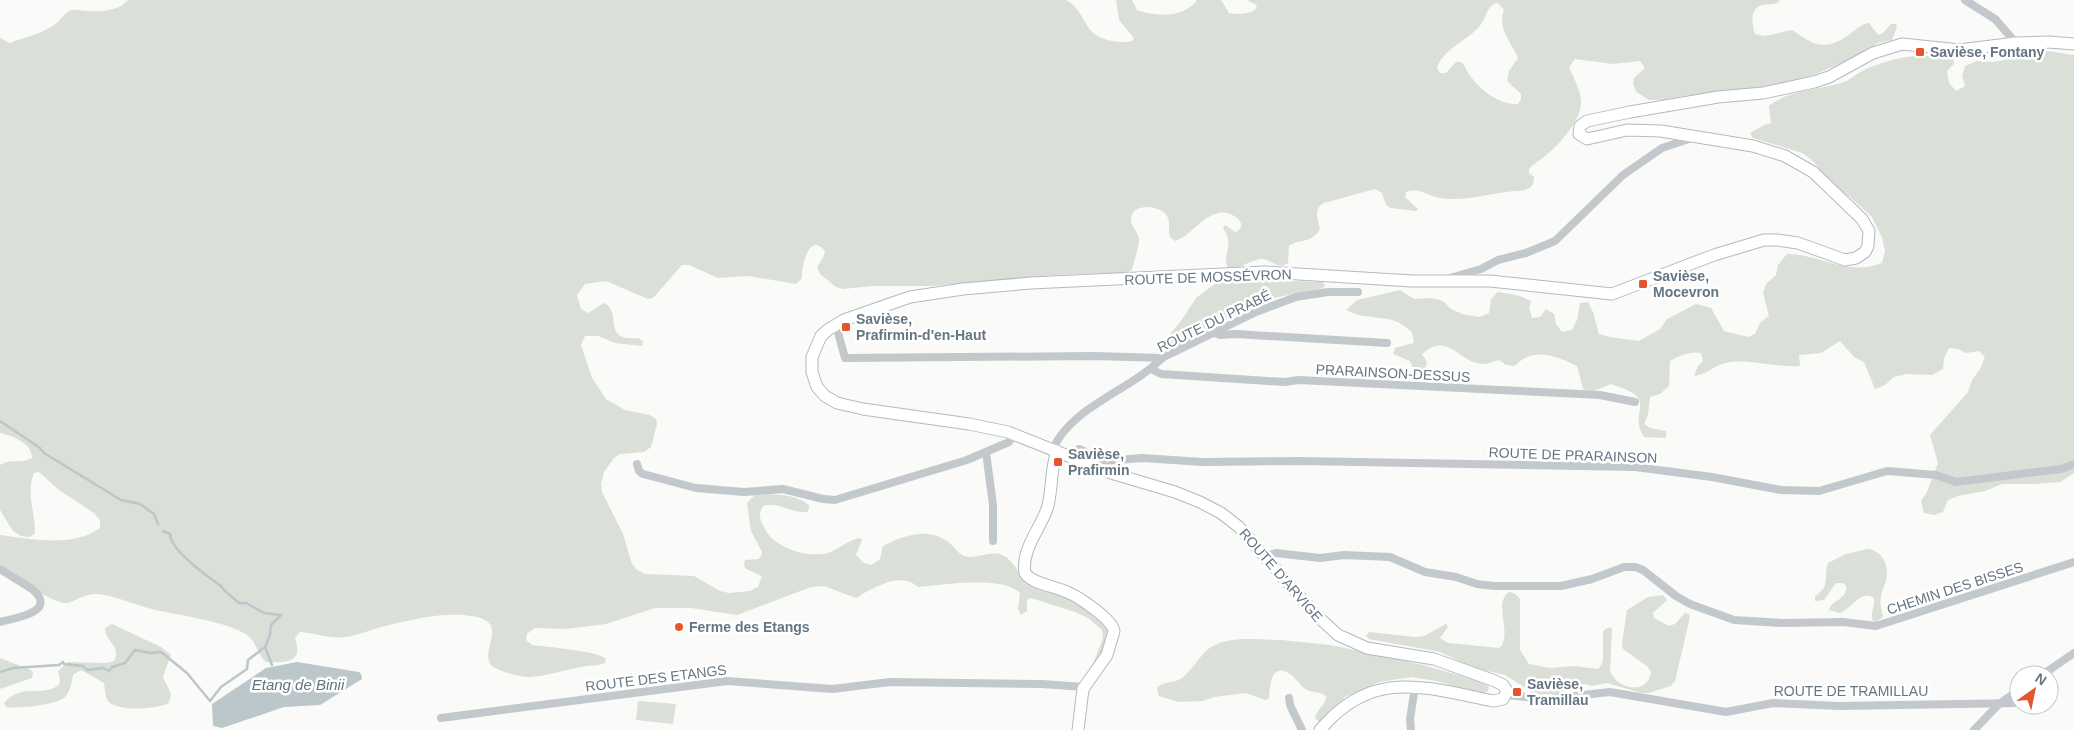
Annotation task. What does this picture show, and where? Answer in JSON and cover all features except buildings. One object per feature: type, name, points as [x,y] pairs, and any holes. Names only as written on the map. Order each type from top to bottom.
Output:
[{"type":"street","points":[[1965,0],[1995,19],[2016,43]]},
{"type":"street","points":[[1694,135],[1661,130],[1634,130],[1587,139],[1582,137],[1579,132],[1584,123],[1600,118],[1718,97],[1763,93],[1814,82],[1828,77],[1873,53],[1895,46],[1911,44],[1959,50],[2016,43],[2074,44]]},
{"type":"street","points":[[1448,281],[1452,277],[1481,269],[1498,260],[1526,253],[1555,241],[1623,175],[1662,148],[1691,138],[1694,135]]},
{"type":"street","name":"ROUTE DE MOSSÉVRON","points":[[1111,473],[1014,434],[969,424],[855,408],[830,400],[817,387],[812,372],[813,352],[819,340],[836,325],[878,307],[910,297],[950,290],[1030,283],[1255,272],[1495,282],[1612,294],[1707,257],[1764,240],[1798,243],[1844,260],[1853,260],[1865,252],[1870,234],[1862,219],[1810,170],[1774,152],[1694,135]]},
{"type":"street","name":"ROUTE DU PRABÉ","points":[[1055,450],[1070,424],[1135,378],[1151,369],[1162,358],[1256,312],[1296,297],[1328,292],[1358,292]]},
{"type":"street","points":[[836,325],[845,358],[1094,356],[1162,358]]},
{"type":"street","points":[[1214,333],[1220,335],[1236,334],[1387,343]]},
{"type":"street","name":"PRARAINSON-DESSUS","points":[[1151,369],[1161,374],[1285,382],[1298,380],[1600,395],[1636,402]]},
{"type":"street","points":[[637,464],[642,474],[685,486],[744,492],[783,489],[834,500],[961,462],[1011,441],[1014,434]]},
{"type":"street","name":"ROUTE DE PRARAINSON","points":[[1072,457],[1075,451],[1079,449],[1105,461],[1142,458],[1203,462],[1320,461],[1635,468],[1712,477],[1781,490],[1819,491],[1887,471],[1936,475],[1956,482],[2061,469],[2074,464]]},
{"type":"street","points":[[1055,450],[1048,505],[1033,536],[1024,569],[1030,578],[1077,597],[1113,627],[1114,635],[1109,650],[1084,687],[1081,696],[1078,730]]},
{"type":"street","points":[[986,452],[992,505],[993,542]]},
{"type":"street","name":"ROUTE D'ARVIGE","points":[[1111,473],[1175,492],[1210,506],[1234,523],[1266,556],[1314,613],[1338,635],[1367,648],[1426,657],[1447,663],[1499,683],[1507,689],[1507,695]]},
{"type":"street","name":"CHEMIN DES BISSES","points":[[1266,556],[1276,553],[1316,558],[1344,555],[1390,557],[1425,572],[1494,586],[1561,586],[1592,579],[1624,567],[1635,567],[1643,570],[1676,596],[1690,604],[1734,620],[1782,623],[1843,622],[1876,626],[2074,562]]},
{"type":"street","points":[[0,568],[32,589],[41,602],[35,612],[0,622]]},
{"type":"street","points":[[2057,665],[2074,653]]},
{"type":"street","name":"ROUTE DES ETANGS","points":[[441,718],[727,681],[832,689],[890,682],[1042,684],[1084,687]]},
{"type":"street","points":[[1320,730],[1337,712],[1361,696],[1388,688],[1415,687],[1442,690],[1493,701],[1500,700],[1507,695]]},
{"type":"street","points":[[1411,730],[1410,719],[1415,687]]},
{"type":"street","name":"ROUTE DE TRAMILLAU","points":[[1507,695],[1546,699],[1610,692],[1726,712],[1779,703],[1840,706],[1927,703],[2009,704]]},
{"type":"street","points":[[1974,730],[1999,704],[2009,697]]},
{"type":"street","points":[[1289,698],[1290,706],[1302,730]]},
{"type":"shaded area","points":[[128,0],[1066,0],[1073,5],[1089,29],[1095,34],[1112,41],[1124,42],[1132,41],[1134,38],[1119,20],[1116,0],[1132,0],[1137,10],[1161,15],[1178,13],[1192,6],[1197,0],[1221,0],[1229,13],[1240,14],[1255,10],[1257,5],[1247,0],[1780,0],[1778,3],[1762,5],[1755,10],[1752,21],[1755,34],[1765,36],[1792,30],[1812,42],[1825,45],[1839,41],[1867,23],[1878,35],[1883,33],[1891,24],[1896,24],[1897,27],[1892,40],[1878,43],[1856,57],[1806,78],[1759,89],[1683,96],[1662,100],[1649,100],[1636,92],[1633,83],[1634,78],[1645,68],[1640,61],[1613,64],[1575,59],[1569,67],[1580,95],[1580,111],[1573,126],[1562,140],[1529,169],[1529,173],[1534,177],[1531,187],[1523,190],[1458,199],[1435,197],[1419,191],[1406,192],[1405,197],[1418,209],[1416,211],[1391,208],[1386,205],[1382,193],[1375,189],[1324,203],[1317,211],[1320,229],[1312,237],[1289,246],[1288,263],[1281,266],[1260,259],[1232,270],[1228,268],[1226,258],[1228,240],[1223,228],[1225,225],[1235,232],[1240,229],[1241,225],[1237,218],[1233,216],[1223,213],[1212,215],[1181,239],[1175,241],[1170,237],[1169,220],[1165,214],[1160,210],[1148,207],[1137,209],[1131,218],[1139,239],[1138,246],[1132,270],[1121,276],[1104,273],[1055,275],[929,286],[872,286],[843,289],[836,287],[820,274],[817,267],[825,251],[815,245],[807,253],[802,278],[796,284],[748,276],[718,278],[689,265],[682,265],[653,298],[648,299],[606,281],[585,284],[577,295],[581,309],[588,313],[604,303],[612,313],[616,331],[620,335],[627,338],[638,338],[643,341],[642,346],[615,343],[598,336],[585,336],[581,345],[592,378],[606,399],[625,410],[650,415],[656,419],[657,424],[651,447],[644,452],[620,454],[614,458],[604,472],[601,484],[602,492],[623,534],[632,564],[637,570],[645,574],[694,576],[720,591],[729,593],[750,591],[758,587],[762,576],[746,569],[744,566],[745,560],[758,559],[762,552],[751,531],[747,503],[755,495],[790,496],[809,505],[807,512],[769,505],[763,506],[760,515],[761,522],[766,531],[785,547],[802,553],[820,554],[828,553],[860,538],[862,540],[856,555],[864,563],[871,565],[880,559],[883,546],[915,534],[932,534],[947,541],[964,556],[973,557],[997,554],[1006,557],[1028,581],[1077,603],[1108,626],[1109,644],[1091,669],[1103,638],[1102,630],[1088,618],[1031,598],[1027,600],[1027,611],[1021,615],[1018,609],[1020,593],[1012,587],[1000,584],[971,582],[918,587],[912,583],[899,580],[879,586],[856,598],[824,586],[811,587],[737,615],[691,608],[655,608],[606,624],[566,629],[535,628],[527,634],[526,640],[532,645],[594,654],[606,659],[605,663],[600,665],[527,677],[504,672],[491,665],[488,659],[492,637],[490,624],[484,619],[472,616],[448,615],[423,618],[345,637],[300,632],[295,638],[297,652],[295,657],[286,661],[266,662],[250,638],[238,630],[104,595],[87,595],[65,603],[50,598],[31,587],[0,564],[0,535],[38,540],[65,540],[89,534],[100,528],[100,520],[94,513],[59,490],[39,472],[34,473],[31,488],[35,533],[30,537],[21,536],[13,531],[0,510],[0,465],[32,458],[29,448],[25,444],[16,438],[0,433],[0,38],[10,43],[38,33],[54,25],[72,10],[104,11],[115,9]],"holes":[[[1496,3],[1504,10],[1502,24],[1518,58],[1509,71],[1507,81],[1521,94],[1518,104],[1499,100],[1486,93],[1470,76],[1461,62],[1456,62],[1446,73],[1440,73],[1437,68],[1440,61],[1449,51],[1478,28],[1490,7]]]},
{"type":"shaded area","points":[[2048,51],[2074,55],[2074,473],[2060,482],[2002,484],[1985,491],[1958,496],[1948,500],[1943,512],[1934,515],[1924,513],[1921,501],[1927,492],[1938,463],[1930,435],[1968,392],[1972,380],[1980,369],[1985,357],[1979,351],[1966,353],[1958,349],[1949,348],[1944,358],[1943,369],[1932,375],[1907,374],[1894,377],[1885,385],[1875,389],[1864,362],[1854,357],[1840,341],[1821,353],[1799,355],[1800,366],[1734,362],[1722,364],[1703,374],[1694,376],[1698,366],[1703,361],[1701,353],[1685,354],[1670,361],[1669,386],[1660,394],[1650,397],[1648,415],[1644,424],[1650,428],[1666,431],[1666,438],[1644,437],[1639,419],[1640,400],[1636,395],[1611,384],[1591,392],[1583,389],[1577,366],[1569,362],[1553,356],[1537,355],[1529,356],[1515,366],[1506,365],[1499,360],[1484,364],[1475,363],[1454,350],[1440,345],[1422,354],[1427,362],[1424,372],[1415,372],[1410,361],[1393,354],[1395,348],[1414,343],[1412,332],[1395,321],[1363,316],[1346,310],[1357,300],[1400,290],[1414,299],[1431,298],[1443,301],[1451,309],[1462,314],[1480,317],[1489,313],[1491,299],[1498,292],[1520,296],[1531,301],[1529,308],[1532,318],[1540,317],[1546,309],[1554,314],[1556,324],[1562,332],[1572,330],[1577,320],[1580,303],[1588,302],[1599,334],[1639,341],[1660,329],[1667,319],[1696,304],[1711,308],[1724,331],[1748,337],[1755,334],[1760,323],[1769,316],[1763,293],[1766,284],[1776,275],[1778,265],[1787,254],[1811,257],[1834,264],[1858,268],[1882,263],[1885,251],[1882,237],[1871,216],[1850,197],[1836,189],[1812,160],[1802,153],[1753,138],[1750,133],[1771,123],[1769,106],[1794,94],[1844,82],[1864,70],[1887,62],[1918,56],[1953,58],[1954,64],[1947,71],[1949,83],[1956,91],[1965,86],[1962,75],[1965,66],[1977,61],[1994,62]]},
{"type":"shaded area","points":[[1222,280],[1323,282],[1325,285],[1319,289],[1248,303],[1198,338],[1162,355],[1160,354],[1160,347],[1196,298]]},
{"type":"shaded area","points":[[1867,549],[1875,551],[1882,557],[1887,569],[1886,580],[1880,599],[1883,617],[1876,622],[1872,618],[1874,598],[1869,596],[1860,598],[1840,613],[1829,610],[1845,594],[1846,586],[1843,583],[1836,583],[1824,600],[1815,601],[1815,596],[1825,585],[1828,563],[1846,554]]},
{"type":"shaded area","points":[[1509,592],[1514,593],[1520,599],[1520,650],[1529,664],[1550,668],[1574,666],[1598,669],[1603,660],[1603,632],[1611,627],[1610,671],[1618,682],[1631,687],[1644,685],[1651,672],[1648,667],[1623,649],[1622,643],[1627,610],[1648,597],[1663,595],[1667,600],[1653,613],[1654,618],[1669,626],[1675,624],[1685,613],[1689,614],[1690,617],[1675,681],[1671,686],[1648,693],[1641,693],[1607,683],[1592,686],[1578,685],[1569,691],[1558,694],[1533,693],[1505,675],[1474,668],[1440,652],[1369,639],[1366,636],[1369,632],[1415,637],[1424,636],[1446,624],[1448,627],[1440,638],[1448,643],[1499,648],[1503,643],[1504,636],[1502,604],[1504,597]]},
{"type":"shaded area","points":[[112,624],[161,647],[171,655],[163,677],[171,694],[169,703],[139,709],[114,705],[107,699],[104,683],[81,670],[73,675],[68,692],[61,700],[37,706],[6,707],[4,703],[18,693],[52,689],[59,685],[58,671],[68,662],[107,663],[114,661],[116,656],[115,648],[105,628]]},
{"type":"shaded area","points":[[1241,639],[1281,640],[1330,645],[1427,666],[1478,681],[1488,686],[1489,689],[1481,694],[1436,681],[1412,677],[1379,682],[1345,697],[1319,722],[1315,718],[1325,702],[1326,696],[1306,690],[1290,674],[1283,671],[1278,671],[1272,677],[1269,699],[1265,700],[1246,693],[1214,697],[1203,701],[1179,702],[1159,696],[1157,688],[1182,678],[1212,646]]},
{"type":"shaded area","points":[[0,658],[31,670],[33,673],[32,678],[0,689]]},
{"type":"shaded area","points":[[638,701],[676,704],[673,724],[636,720]]},
{"type":"water","name":"Etang de Binii","points":[[297,662],[359,672],[362,679],[320,705],[284,707],[222,728],[213,726],[212,704],[266,668]]},
{"type":"waterway","points":[[0,421],[40,448],[44,453],[121,500],[140,504],[154,514],[158,524]]},
{"type":"waterway","points":[[163,531],[170,534],[176,548],[191,563],[221,586],[239,603],[246,603],[264,613],[281,615],[271,625],[270,635],[265,647],[272,665]]},
{"type":"waterway","points":[[0,672],[13,668],[59,665],[63,662],[64,664],[83,666],[87,670],[103,668],[109,671],[112,667],[125,663],[135,650],[151,653],[161,652],[187,673],[210,701],[221,687],[247,669],[248,660],[265,647]]},
{"type":"place","name":"Savièse, Fontany","points":[[1920,52]]},
{"type":"place","name":"Savièse, Mocevron","points":[[1643,284]]},
{"type":"place","name":"Savièse, Prafirmin-d'en-Haut","points":[[846,327]]},
{"type":"place","name":"Savièse, Prafirmin","points":[[1058,462]]},
{"type":"place","name":"Ferme des Etangs","points":[[679,627]]},
{"type":"place","name":"Savièse, Tramillau","points":[[1517,692]]}]
